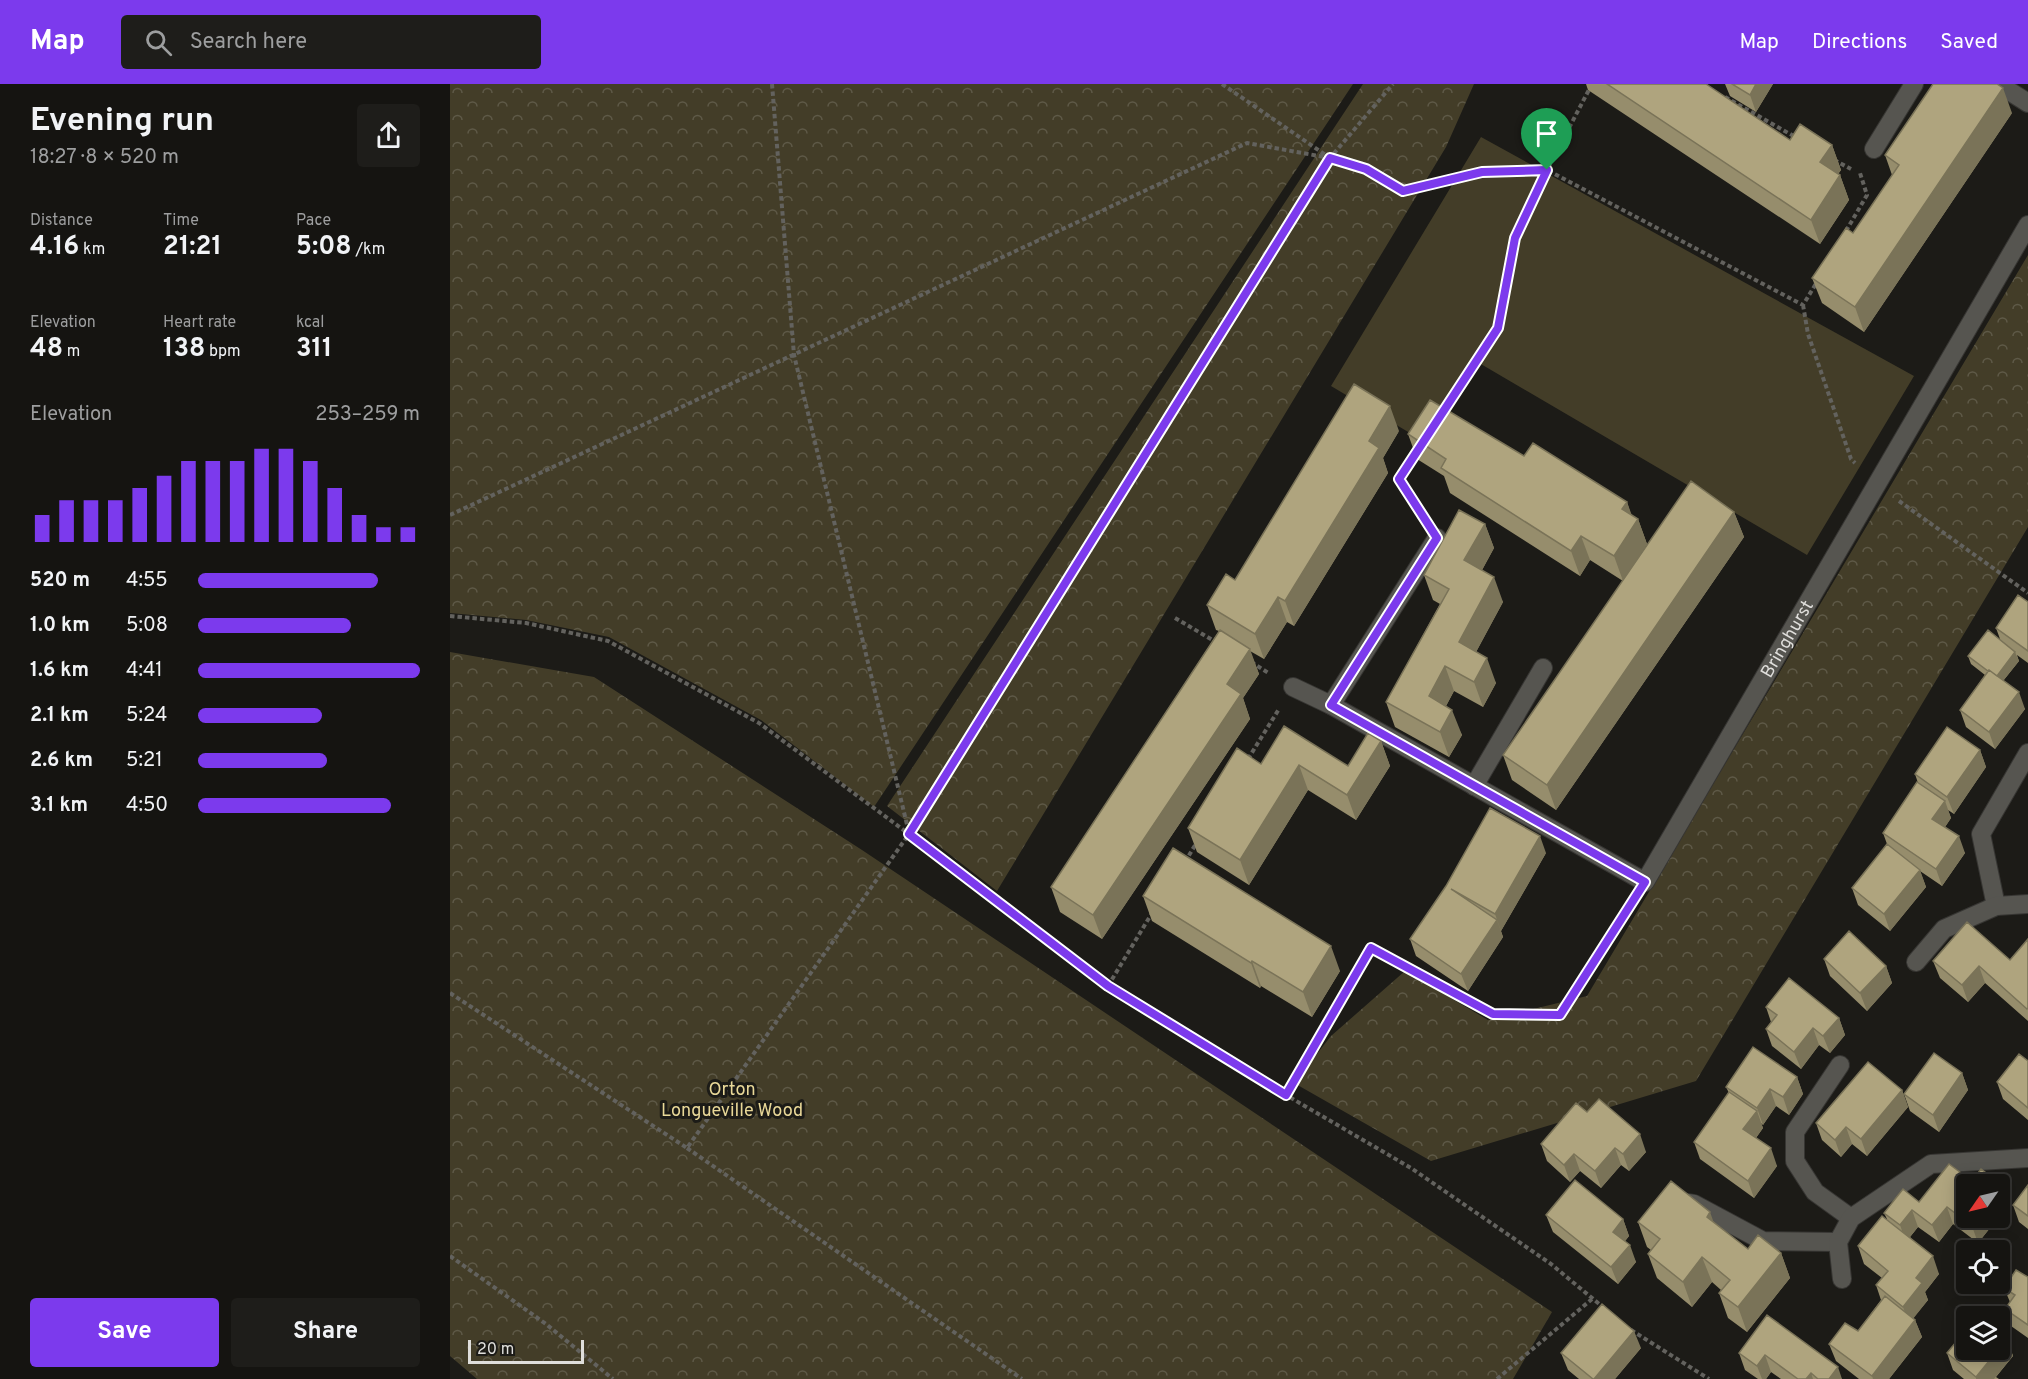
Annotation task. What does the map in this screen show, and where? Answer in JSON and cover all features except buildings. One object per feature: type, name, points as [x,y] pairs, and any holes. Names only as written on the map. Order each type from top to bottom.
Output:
[{"type":"street","points":[[1874,149],[1914,84]]},
{"type":"street","points":[[1998,84],[2028,103]]},
{"type":"street","name":"Bringhurst","points":[[1645,882],[2028,225]]},
{"type":"street","points":[[1331,705],[1437,538]]},
{"type":"street","points":[[1474,786],[1543,668]]},
{"type":"street","points":[[1293,687],[1331,705],[1645,882]]},
{"type":"street","points":[[1996,906],[1981,834],[2028,753]]},
{"type":"street","points":[[1916,962],[1944,929],[1996,906],[2028,903]]},
{"type":"street","points":[[1840,1065],[1795,1132],[1795,1161],[1815,1192],[1851,1218]]},
{"type":"street","points":[[1842,1279],[1838,1242],[1851,1218],[1931,1164],[2028,1158]]},
{"type":"street","points":[[1666,1203],[1694,1204],[1763,1241],[1838,1242]]},
{"type":"path","points":[[772,84],[794,355],[909,834]]},
{"type":"path","points":[[1222,84],[1330,158]]},
{"type":"path","points":[[687,1148],[909,834],[1330,158],[1392,84]]},
{"type":"path","points":[[1442,413],[1498,328],[1515,238],[1592,84]]},
{"type":"path","points":[[1721,95],[1800,140]]},
{"type":"path","points":[[450,515],[1247,143],[1330,158],[1366,169],[1403,191],[1482,172],[1547,170],[1803,305],[1821,275]]},
{"type":"path","points":[[1860,174],[1874,149]]},
{"type":"path","points":[[1830,157],[1860,174],[1867,195],[1844,235]]},
{"type":"path","points":[[1417,451],[1399,479],[1437,538]]},
{"type":"path","points":[[450,616],[526,623],[608,641],[759,723],[1108,986],[1411,1168],[1551,1264],[1610,1313]]},
{"type":"path","points":[[1175,618],[1224,646]]},
{"type":"path","points":[[1244,658],[1293,687],[1244,766]]},
{"type":"path","points":[[1183,866],[1201,836]]},
{"type":"path","points":[[1286,1095],[1371,948],[1493,1014],[1560,1015],[1645,882]]},
{"type":"path","points":[[1108,986],[1156,907]]},
{"type":"path","points":[[450,993],[687,1148],[1022,1379]]},
{"type":"path","points":[[450,1256],[546,1324],[613,1379]]},
{"type":"path","points":[[1497,1379],[1592,1299]]},
{"type":"path","points":[[1627,1327],[1709,1379]]},
{"type":"green space","points":[[450,84],[1353,84],[874,807],[761,720],[609,637],[526,620],[450,613]]},
{"type":"green space","points":[[1363,84],[1474,84],[1446,147],[997,891],[887,806]]},
{"type":"green space","points":[[1481,137],[1914,376],[1807,555],[1474,360],[1425,442],[1331,386]]},
{"type":"green space","points":[[2028,255],[2028,527],[1696,1081],[1431,1161],[1294,1083],[1331,1036],[1405,971],[1488,1020],[1587,996]]},
{"type":"green space","name":"Orton Longueville Wood","points":[[450,652],[594,677],[862,850],[1552,1312],[1513,1379],[477,1379],[450,1356]]},
{"type":"route","points":[[1330,158],[1366,169],[1403,191],[1482,172],[1547,170],[1515,238],[1498,328],[1399,479],[1437,538],[1331,705],[1645,882],[1560,1015],[1493,1014],[1371,948],[1286,1095],[1108,986],[909,834],[1330,158]]}]
